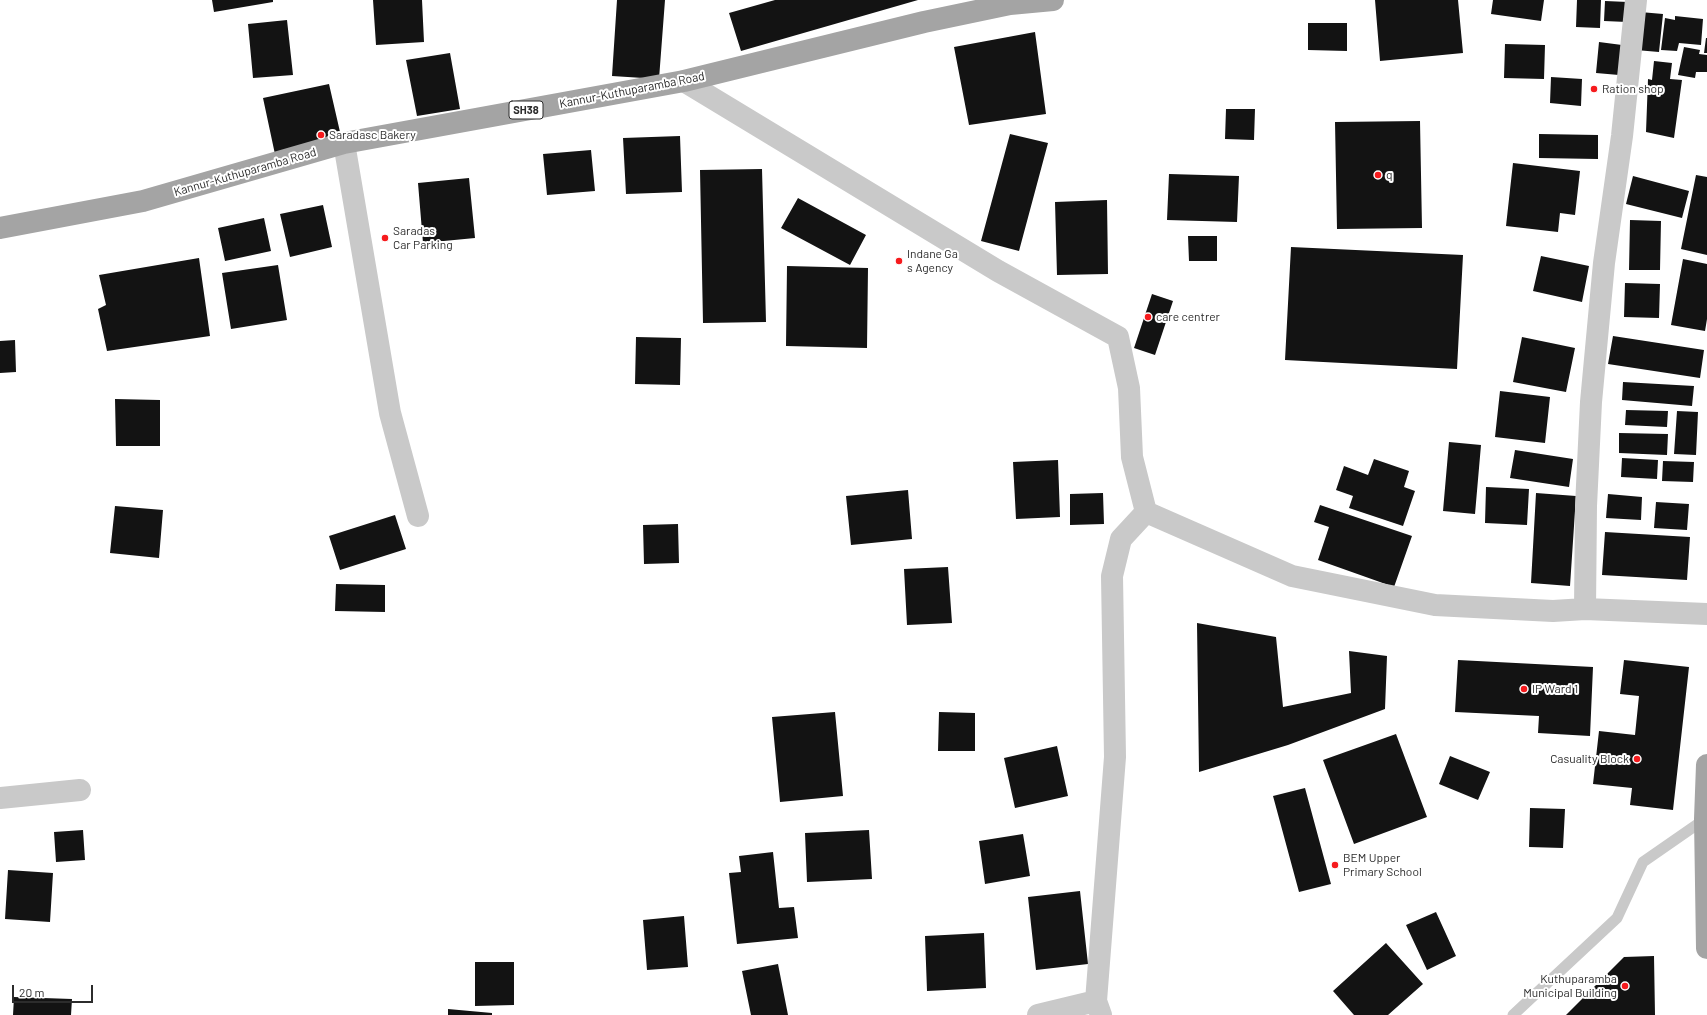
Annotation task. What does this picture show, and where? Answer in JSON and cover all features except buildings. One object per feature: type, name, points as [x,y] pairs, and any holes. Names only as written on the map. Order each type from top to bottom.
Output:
[{"type":"main road","name":"Kannur-Kuthuparamba Road","points":[[0,228],[143,201],[344,143],[684,81],[924,22],[1010,4],[1053,0]]},
{"type":"main road","points":[[1707,765],[1705,819],[1707,948]]},
{"type":"street","points":[[1585,610],[1586,506],[1591,402],[1604,263],[1622,136],[1636,0]]},
{"type":"street","points":[[684,81],[998,271],[1118,337],[1129,388],[1132,457],[1146,512]]},
{"type":"street","points":[[344,143],[390,413],[418,516]]},
{"type":"street","points":[[1146,512],[1292,576],[1435,605],[1553,611],[1585,610],[1707,614]]},
{"type":"street","points":[[1038,1015],[1099,1008],[1115,757],[1112,576],[1121,539],[1146,512]]},
{"type":"street","points":[[0,798],[80,790]]},
{"type":"lane","points":[[1513,1015],[1617,918],[1643,862],[1705,819]]},
{"type":"place","name":"Ration shop","points":[[1594,89]]},
{"type":"place","name":"Saradasc Bakery","points":[[321,135]]},
{"type":"place","name":"q","points":[[1378,175]]},
{"type":"place","name":"Saradas Car Parking","points":[[385,238]]},
{"type":"place","name":"Indane Ga s Agency","points":[[899,261]]},
{"type":"place","name":"care centrer","points":[[1148,317]]},
{"type":"place","name":"IP Ward 1","points":[[1524,689]]},
{"type":"place","name":"Casuality Block","points":[[1637,759]]},
{"type":"place","name":"BEM Upper Primary School","points":[[1335,865]]},
{"type":"place","name":"Kuthuparamba Municipal Building","points":[[1625,986]]}]
